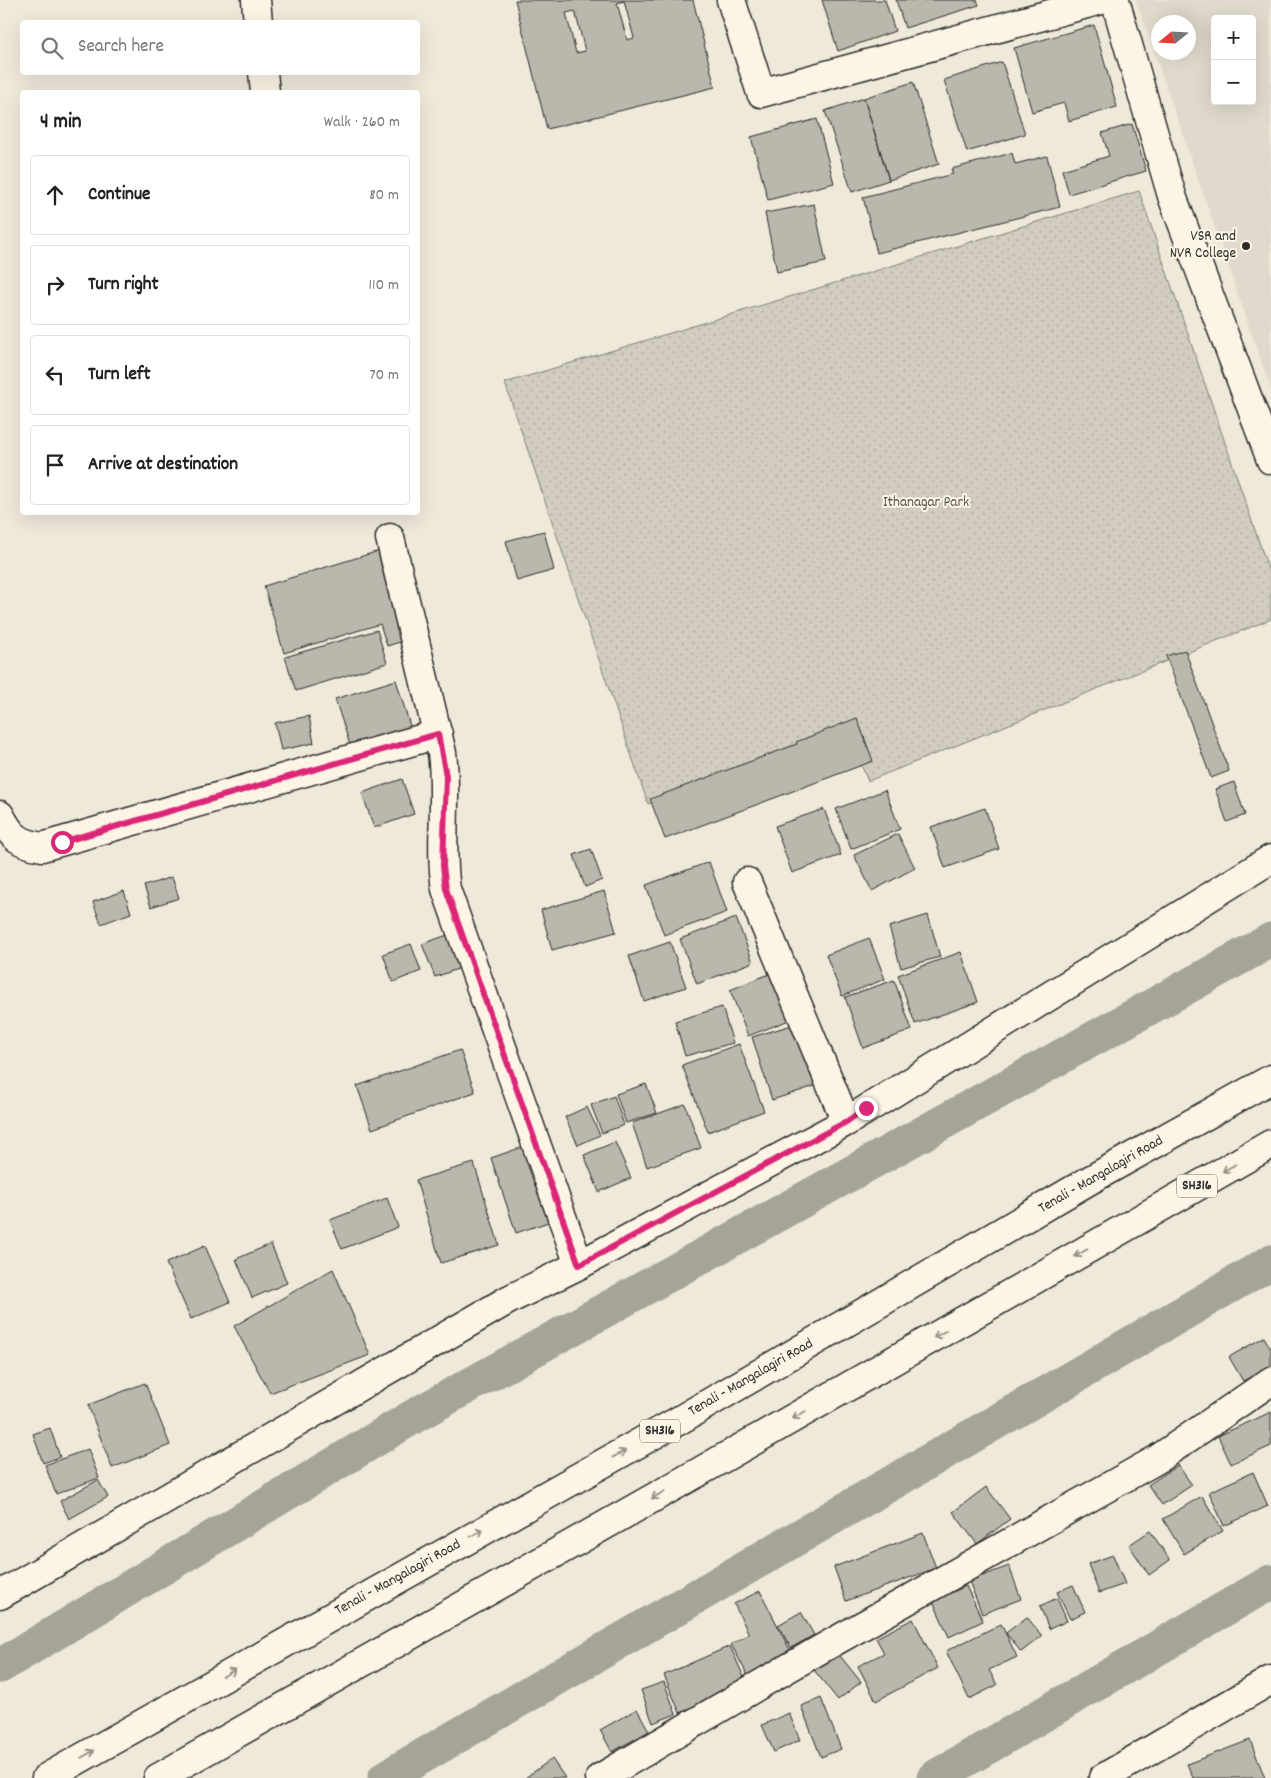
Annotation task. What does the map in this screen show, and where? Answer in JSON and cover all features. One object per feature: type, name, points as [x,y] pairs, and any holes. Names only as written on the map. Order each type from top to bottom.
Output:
[{"type":"street","points":[[256,0],[258,20]]},
{"type":"street","points":[[731,0],[761,93],[1102,0]]},
{"type":"street","points":[[1115,0],[1172,196],[1271,460]]},
{"type":"street","points":[[263,75],[265,90]]},
{"type":"street","points":[[390,538],[438,734],[446,776],[443,866],[446,889],[579,1265]]},
{"type":"street","points":[[0,815],[10,833],[25,844],[42,847],[438,734]]},
{"type":"street","points":[[0,1595],[502,1303],[579,1265],[846,1122],[1271,859]]},
{"type":"street","points":[[746,882],[846,1122]]},
{"type":"street","name":"Tenali - Mangalagiri Road","points":[[46,1778],[678,1421],[1090,1180],[1271,1078]]},
{"type":"street","name":"SH316","points":[[158,1778],[708,1467],[1271,1144]]},
{"type":"street","points":[[600,1778],[814,1653],[1156,1460],[1271,1381]]},
{"type":"street","points":[[1103,1778],[1271,1680]]},
{"type":"shaded area","name":"VSR and NVR College","points":[[1136,0],[1271,0],[1271,390],[1157,60],[1196,60],[1196,15],[1151,15],[1151,43]]},
{"type":"green space","name":"Ithanagar Park","points":[[1139,191],[1271,577],[1271,619],[868,781],[844,725],[648,804],[505,383]]},
{"type":"building","points":[[515,0],[693,0],[715,87],[547,129]],"holes":[[[624,1],[634,38],[627,40],[617,3]],[[575,11],[585,51],[576,53],[566,13]]]},
{"type":"building","points":[[822,0],[885,0],[895,31],[838,51]]},
{"type":"building","points":[[896,0],[977,0],[979,5],[905,28]]},
{"type":"building","points":[[1094,25],[1117,107],[1069,121],[1064,103],[1032,112],[1014,48]]},
{"type":"building","points":[[1002,62],[1025,134],[967,152],[944,80]]},
{"type":"building","points":[[913,82],[939,164],[889,180],[864,98]]},
{"type":"building","points":[[864,98],[889,180],[852,192],[825,111]]},
{"type":"building","points":[[817,119],[834,183],[768,200],[751,137]]},
{"type":"building","points":[[1132,124],[1146,171],[1069,194],[1062,170],[1109,156],[1102,133]]},
{"type":"building","points":[[1012,153],[1015,164],[1047,156],[1060,207],[877,253],[863,197],[953,174],[951,169]]},
{"type":"building","points":[[814,204],[826,262],[777,272],[765,213]]},
{"type":"building","points":[[544,531],[554,570],[517,581],[506,541]]},
{"type":"building","points":[[379,551],[406,640],[387,646],[380,624],[284,653],[264,586]]},
{"type":"building","points":[[377,630],[387,663],[296,691],[285,657]]},
{"type":"building","points":[[1185,650],[1229,771],[1211,778],[1166,656]]},
{"type":"building","points":[[396,680],[411,729],[351,748],[335,699]]},
{"type":"building","points":[[309,716],[314,743],[281,750],[275,723]]},
{"type":"building","points":[[857,718],[873,761],[665,839],[650,799],[797,744],[796,742]]},
{"type":"building","points":[[402,779],[414,814],[374,828],[362,793]]},
{"type":"building","points":[[1234,782],[1245,815],[1227,822],[1215,789]]},
{"type":"building","points":[[885,790],[900,829],[851,849],[836,809]]},
{"type":"building","points":[[985,808],[999,849],[945,868],[931,827]]},
{"type":"building","points":[[824,809],[841,855],[792,873],[775,826]]},
{"type":"building","points":[[898,834],[915,868],[872,891],[854,855]]},
{"type":"building","points":[[591,849],[602,880],[585,887],[574,855]]},
{"type":"building","points":[[709,862],[727,912],[664,935],[646,885]]},
{"type":"building","points":[[172,877],[179,898],[151,907],[144,886]]},
{"type":"building","points":[[124,891],[131,913],[101,924],[93,902]]},
{"type":"building","points":[[604,891],[616,932],[552,950],[541,910]]},
{"type":"building","points":[[928,915],[940,957],[901,968],[889,927]]},
{"type":"building","points":[[736,918],[753,962],[697,984],[680,939]]},
{"type":"building","points":[[459,931],[472,964],[435,977],[422,944]]},
{"type":"building","points":[[869,938],[885,979],[842,996],[826,955]]},
{"type":"building","points":[[670,942],[686,987],[644,1001],[629,956]]},
{"type":"building","points":[[411,944],[421,971],[393,982],[383,954]]},
{"type":"building","points":[[961,952],[978,1002],[915,1024],[898,975]]},
{"type":"building","points":[[779,970],[797,1017],[748,1036],[730,990]]},
{"type":"building","points":[[894,980],[912,1030],[863,1048],[845,997]]},
{"type":"building","points":[[722,1007],[733,1043],[685,1056],[675,1021]]},
{"type":"building","points":[[802,1022],[821,1084],[772,1100],[752,1037]]},
{"type":"building","points":[[739,1044],[764,1111],[708,1132],[682,1065]]},
{"type":"building","points":[[460,1050],[475,1092],[372,1129],[357,1086]]},
{"type":"building","points":[[646,1084],[657,1113],[626,1123],[616,1094]]},
{"type":"building","points":[[614,1096],[624,1125],[602,1133],[591,1105]]},
{"type":"building","points":[[685,1104],[701,1148],[647,1167],[632,1123]]},
{"type":"building","points":[[587,1107],[600,1135],[578,1145],[565,1117]]},
{"type":"building","points":[[615,1142],[631,1178],[599,1192],[584,1155]]},
{"type":"building","points":[[534,1143],[560,1218],[516,1233],[491,1158]]},
{"type":"building","points":[[474,1163],[499,1245],[441,1263],[416,1180]]},
{"type":"building","points":[[387,1198],[398,1227],[342,1249],[330,1220]]},
{"type":"building","points":[[271,1244],[287,1283],[252,1298],[236,1259]]},
{"type":"building","points":[[205,1246],[230,1302],[191,1319],[166,1263]]},
{"type":"building","points":[[333,1269],[370,1355],[270,1393],[234,1326]]},
{"type":"building","points":[[1264,1337],[1271,1349],[1271,1366],[1243,1381],[1229,1357]]},
{"type":"building","points":[[145,1383],[170,1445],[112,1468],[88,1405]]},
{"type":"building","points":[[1271,1412],[1271,1446],[1231,1464],[1218,1436]]},
{"type":"building","points":[[50,1428],[60,1457],[43,1463],[33,1434]]},
{"type":"building","points":[[88,1449],[99,1478],[56,1494],[45,1465]]},
{"type":"building","points":[[1178,1465],[1192,1485],[1162,1505],[1148,1485]]},
{"type":"building","points":[[1253,1472],[1268,1506],[1224,1526],[1209,1492]]},
{"type":"building","points":[[98,1480],[108,1497],[69,1519],[60,1501]]},
{"type":"building","points":[[986,1487],[1010,1519],[977,1544],[953,1512]]},
{"type":"building","points":[[1202,1496],[1223,1531],[1184,1554],[1163,1519]]},
{"type":"building","points":[[1150,1531],[1170,1560],[1149,1575],[1129,1545]]},
{"type":"building","points":[[923,1533],[936,1568],[846,1601],[834,1567]]},
{"type":"building","points":[[1113,1555],[1125,1584],[1099,1593],[1088,1564]]},
{"type":"building","points":[[1009,1566],[1021,1599],[982,1614],[969,1581]]},
{"type":"building","points":[[1073,1585],[1085,1612],[1070,1619],[1057,1592]]},
{"type":"building","points":[[966,1586],[983,1621],[949,1637],[933,1601]]},
{"type":"building","points":[[760,1591],[792,1654],[748,1676],[731,1644],[749,1634],[734,1604]]},
{"type":"building","points":[[1057,1598],[1067,1621],[1049,1629],[1040,1606]]},
{"type":"building","points":[[801,1612],[814,1635],[791,1648],[778,1625]]},
{"type":"building","points":[[1027,1617],[1042,1636],[1021,1652],[1006,1633]]},
{"type":"building","points":[[913,1619],[938,1668],[876,1701],[858,1666],[884,1653],[876,1638]]},
{"type":"building","points":[[1001,1624],[1017,1657],[989,1670],[997,1685],[969,1699],[946,1651]]},
{"type":"building","points":[[730,1646],[747,1684],[680,1713],[664,1675]]},
{"type":"building","points":[[837,1652],[861,1682],[838,1700],[814,1670]]},
{"type":"building","points":[[664,1682],[676,1714],[653,1723],[641,1690]]},
{"type":"building","points":[[821,1698],[841,1749],[821,1757],[801,1706]]},
{"type":"building","points":[[637,1709],[649,1731],[612,1752],[600,1730]]},
{"type":"building","points":[[789,1713],[800,1740],[774,1752],[762,1725]]},
{"type":"building","points":[[1250,1740],[1265,1778],[1193,1778],[1187,1764]]},
{"type":"building","points":[[552,1759],[565,1778],[525,1778]]},
{"type":"waterway","points":[[0,1666],[416,1415],[1271,940]]},
{"type":"waterway","points":[[385,1778],[1271,1262]]},
{"type":"waterway","points":[[934,1778],[1271,1582]]},
{"type":"place","name":"VSR and NVR College","points":[[1246,246]]},
{"type":"route","points":[[62,842],[438,734],[446,776],[443,866],[446,889],[579,1265],[846,1122],[866,1108]]}]
